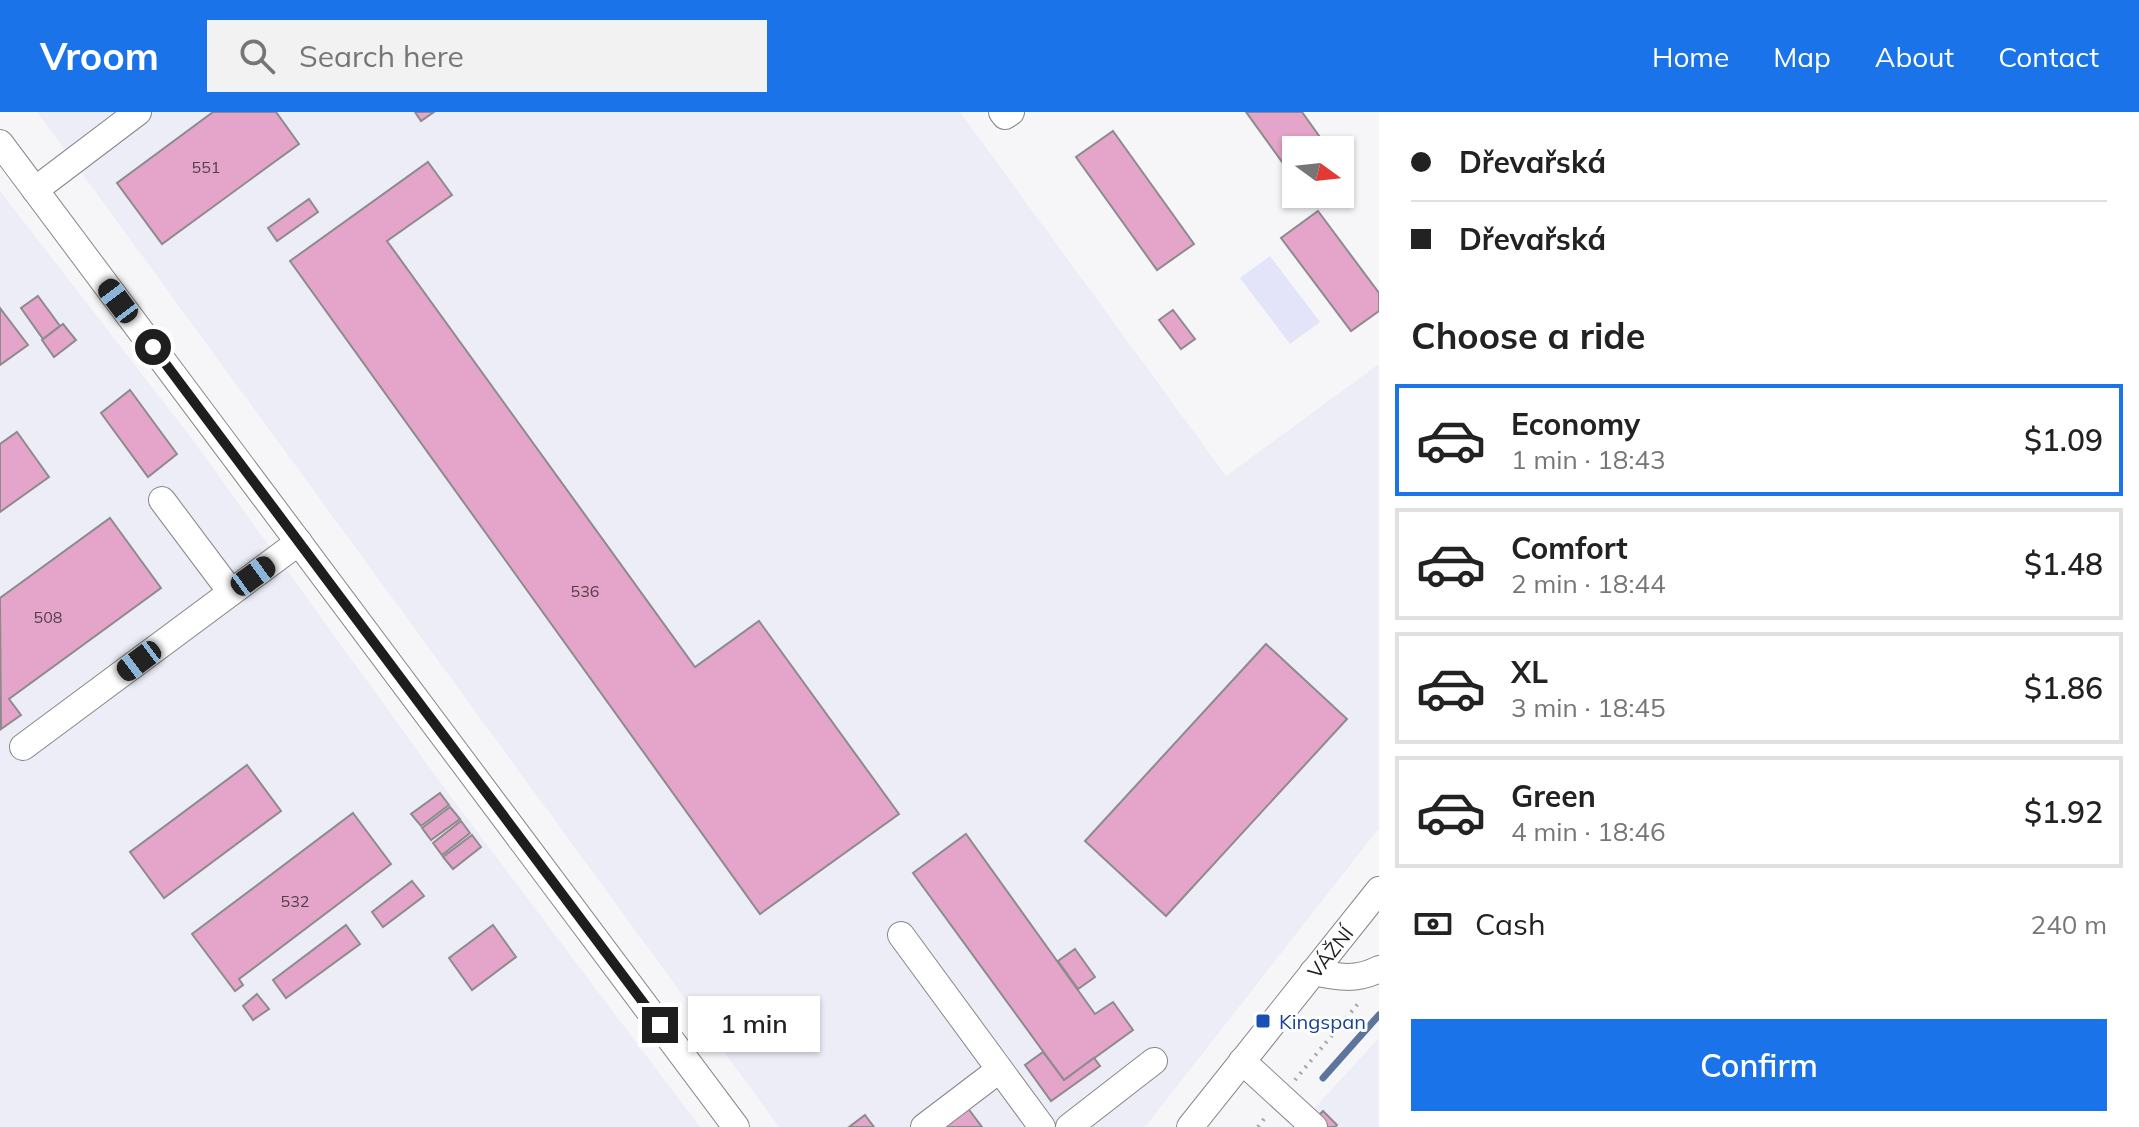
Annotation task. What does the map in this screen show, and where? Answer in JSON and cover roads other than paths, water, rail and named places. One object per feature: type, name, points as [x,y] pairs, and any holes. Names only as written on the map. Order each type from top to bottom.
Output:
[{"type":"street","points":[[35,190],[138,112]]},
{"type":"street","points":[[1002,112],[1005,116],[1011,112]]},
{"type":"street","points":[[0,143],[736,1127]]},
{"type":"street","points":[[162,500],[231,592]]},
{"type":"street","points":[[23,747],[299,542]]},
{"type":"street","name":"VÁŽNÍ","points":[[1190,1127],[1376,898]]},
{"type":"street","points":[[901,935],[1042,1127]]},
{"type":"street","points":[[1313,972],[1344,978],[1372,973]]},
{"type":"street","points":[[1069,1127],[1154,1061]]},
{"type":"street","points":[[1242,1061],[1314,1127]]},
{"type":"street","points":[[924,1127],[999,1070]]},
{"type":"waterway","points":[[1323,1078],[1379,1015]]},
{"type":"place","name":"Kingspan","points":[[1263,1021]]}]
